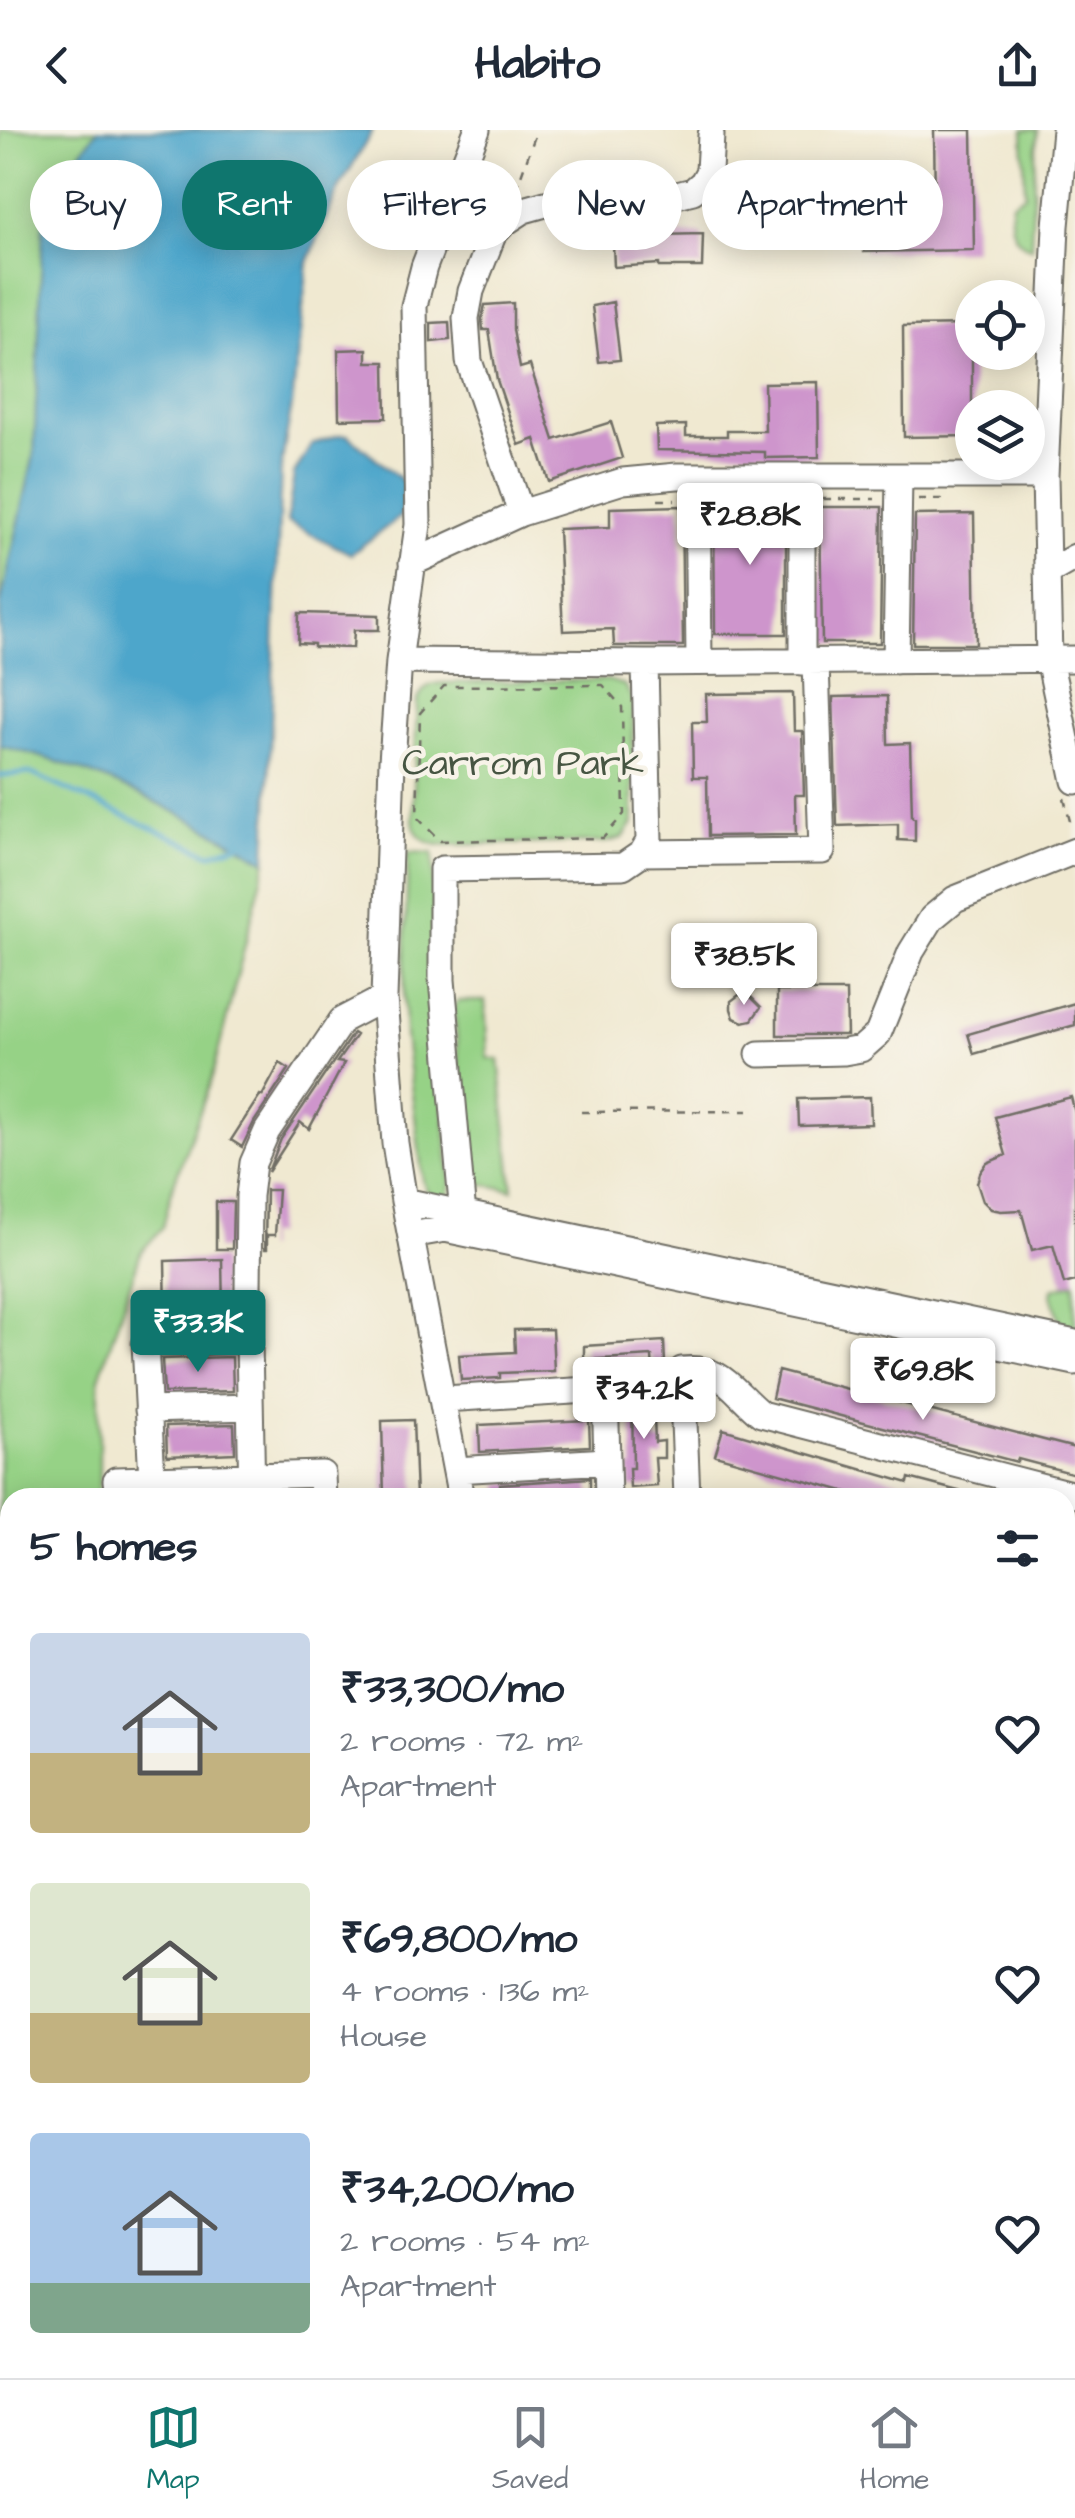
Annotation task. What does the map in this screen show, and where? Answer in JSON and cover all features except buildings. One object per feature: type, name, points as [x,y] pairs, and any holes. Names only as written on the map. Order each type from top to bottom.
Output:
[{"type":"lane","points":[[459,1488],[404,1201],[379,985],[399,661],[418,526],[414,306],[424,267],[477,130]]},
{"type":"lane","points":[[1066,130],[1065,228],[1045,476],[1047,573],[1062,659],[1075,782]]},
{"type":"lane","points":[[522,211],[549,203],[669,197],[694,190],[708,171],[711,134]]},
{"type":"lane","points":[[486,250],[470,291],[466,318],[469,361],[522,513]]},
{"type":"lane","points":[[412,563],[522,513],[622,481],[698,488],[899,488],[996,480]]},
{"type":"lane","points":[[698,488],[699,662]]},
{"type":"lane","points":[[642,853],[822,851],[802,488]]},
{"type":"lane","points":[[896,661],[899,488]]},
{"type":"lane","points":[[1047,573],[1075,558]]},
{"type":"lane","points":[[399,661],[1062,659]]},
{"type":"lane","points":[[463,1214],[442,980],[442,869],[623,866],[642,853],[649,840],[635,761],[645,663]]},
{"type":"lane","points":[[759,1054],[860,1049],[878,1034],[911,952],[932,918],[954,899],[1075,851]]},
{"type":"lane","points":[[252,1486],[249,1196],[254,1163],[267,1131],[342,1020],[379,985]]},
{"type":"lane","points":[[404,1201],[1075,1344]]},
{"type":"lane","points":[[410,1235],[445,1229],[1075,1362]]},
{"type":"lane","points":[[152,1479],[145,1344],[249,1340]]},
{"type":"lane","points":[[687,1488],[682,1370],[696,1369],[724,1379],[761,1414],[1048,1488]]},
{"type":"lane","points":[[444,1399],[605,1389],[608,1488]]},
{"type":"lane","points":[[148,1410],[250,1407]]},
{"type":"lane","points":[[456,1470],[607,1460]]},
{"type":"lane","points":[[117,1488],[116,1480],[252,1486],[322,1474],[323,1488]]},
{"type":"path","points":[[522,173],[537,130]]},
{"type":"path","points":[[648,500],[698,488],[899,488],[953,498]]},
{"type":"path","points":[[603,685],[622,707],[635,761],[624,814],[603,838],[440,841],[416,817],[420,713],[444,686],[603,685]]},
{"type":"path","points":[[581,1112],[748,1111]]},
{"type":"green space","points":[[0,130],[98,130],[75,160],[30,160],[30,250],[42,250],[34,455],[0,606]]},
{"type":"green space","points":[[1023,130],[1038,130],[1031,248],[1015,236],[1011,217],[1012,203],[1025,194]]},
{"type":"green space","name":"Carrom Park","points":[[608,680],[624,685],[633,699],[633,823],[623,838],[607,842],[438,845],[418,834],[413,820],[417,702],[426,688],[440,683]]},
{"type":"green space","points":[[0,746],[104,779],[170,809],[266,861],[211,1081],[173,1186],[163,1227],[141,1252],[99,1378],[98,1488],[0,1488]]},
{"type":"green space","points":[[408,852],[433,853],[434,1000],[451,1184],[448,1199],[428,1194],[423,1182],[405,1036]]},
{"type":"green space","points":[[458,1001],[485,1001],[488,1058],[499,1060],[513,1190],[470,1182],[454,1007]]},
{"type":"green space","points":[[1075,1282],[1075,1332],[1062,1329],[1052,1295],[1053,1289]]},
{"type":"water","points":[[98,130],[373,130],[356,160],[347,160],[347,175],[327,216],[327,160],[182,160],[182,250],[313,250],[308,262],[281,467],[266,861],[170,809],[104,779],[0,746],[0,606],[34,455],[42,250],[162,250],[162,160],[75,160]]},
{"type":"water","points":[[348,435],[404,482],[401,516],[351,554],[287,522],[294,474],[312,444]]},
{"type":"waterway","points":[[0,776],[30,773],[210,854],[238,845],[238,839]]}]
